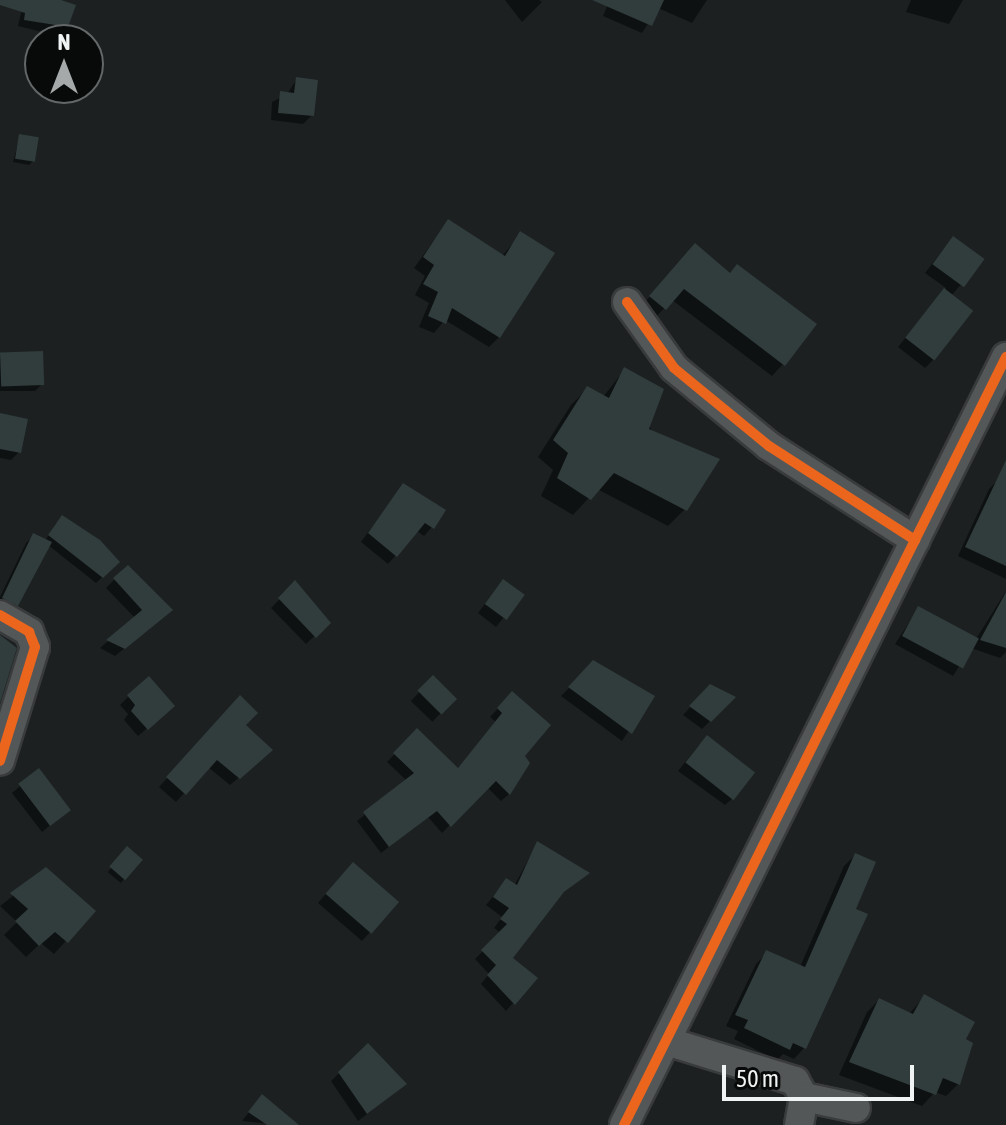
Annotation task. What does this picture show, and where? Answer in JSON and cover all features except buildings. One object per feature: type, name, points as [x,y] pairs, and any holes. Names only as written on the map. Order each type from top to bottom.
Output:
[{"type":"street","points":[[627,302],[674,368],[733,417],[769,446],[915,540]]},
{"type":"street","points":[[624,1125],[1006,357]]},
{"type":"street","points":[[0,615],[29,632],[35,647],[0,761]]},
{"type":"street","points":[[666,1041],[795,1081],[804,1097],[799,1125]]},
{"type":"street","points":[[804,1097],[856,1108]]},
{"type":"cycle path","points":[[627,302],[674,368],[769,446],[915,540]]},
{"type":"cycle path","points":[[624,1125],[1006,357]]},
{"type":"cycle path","points":[[0,615],[29,632],[35,647],[0,761]]}]
